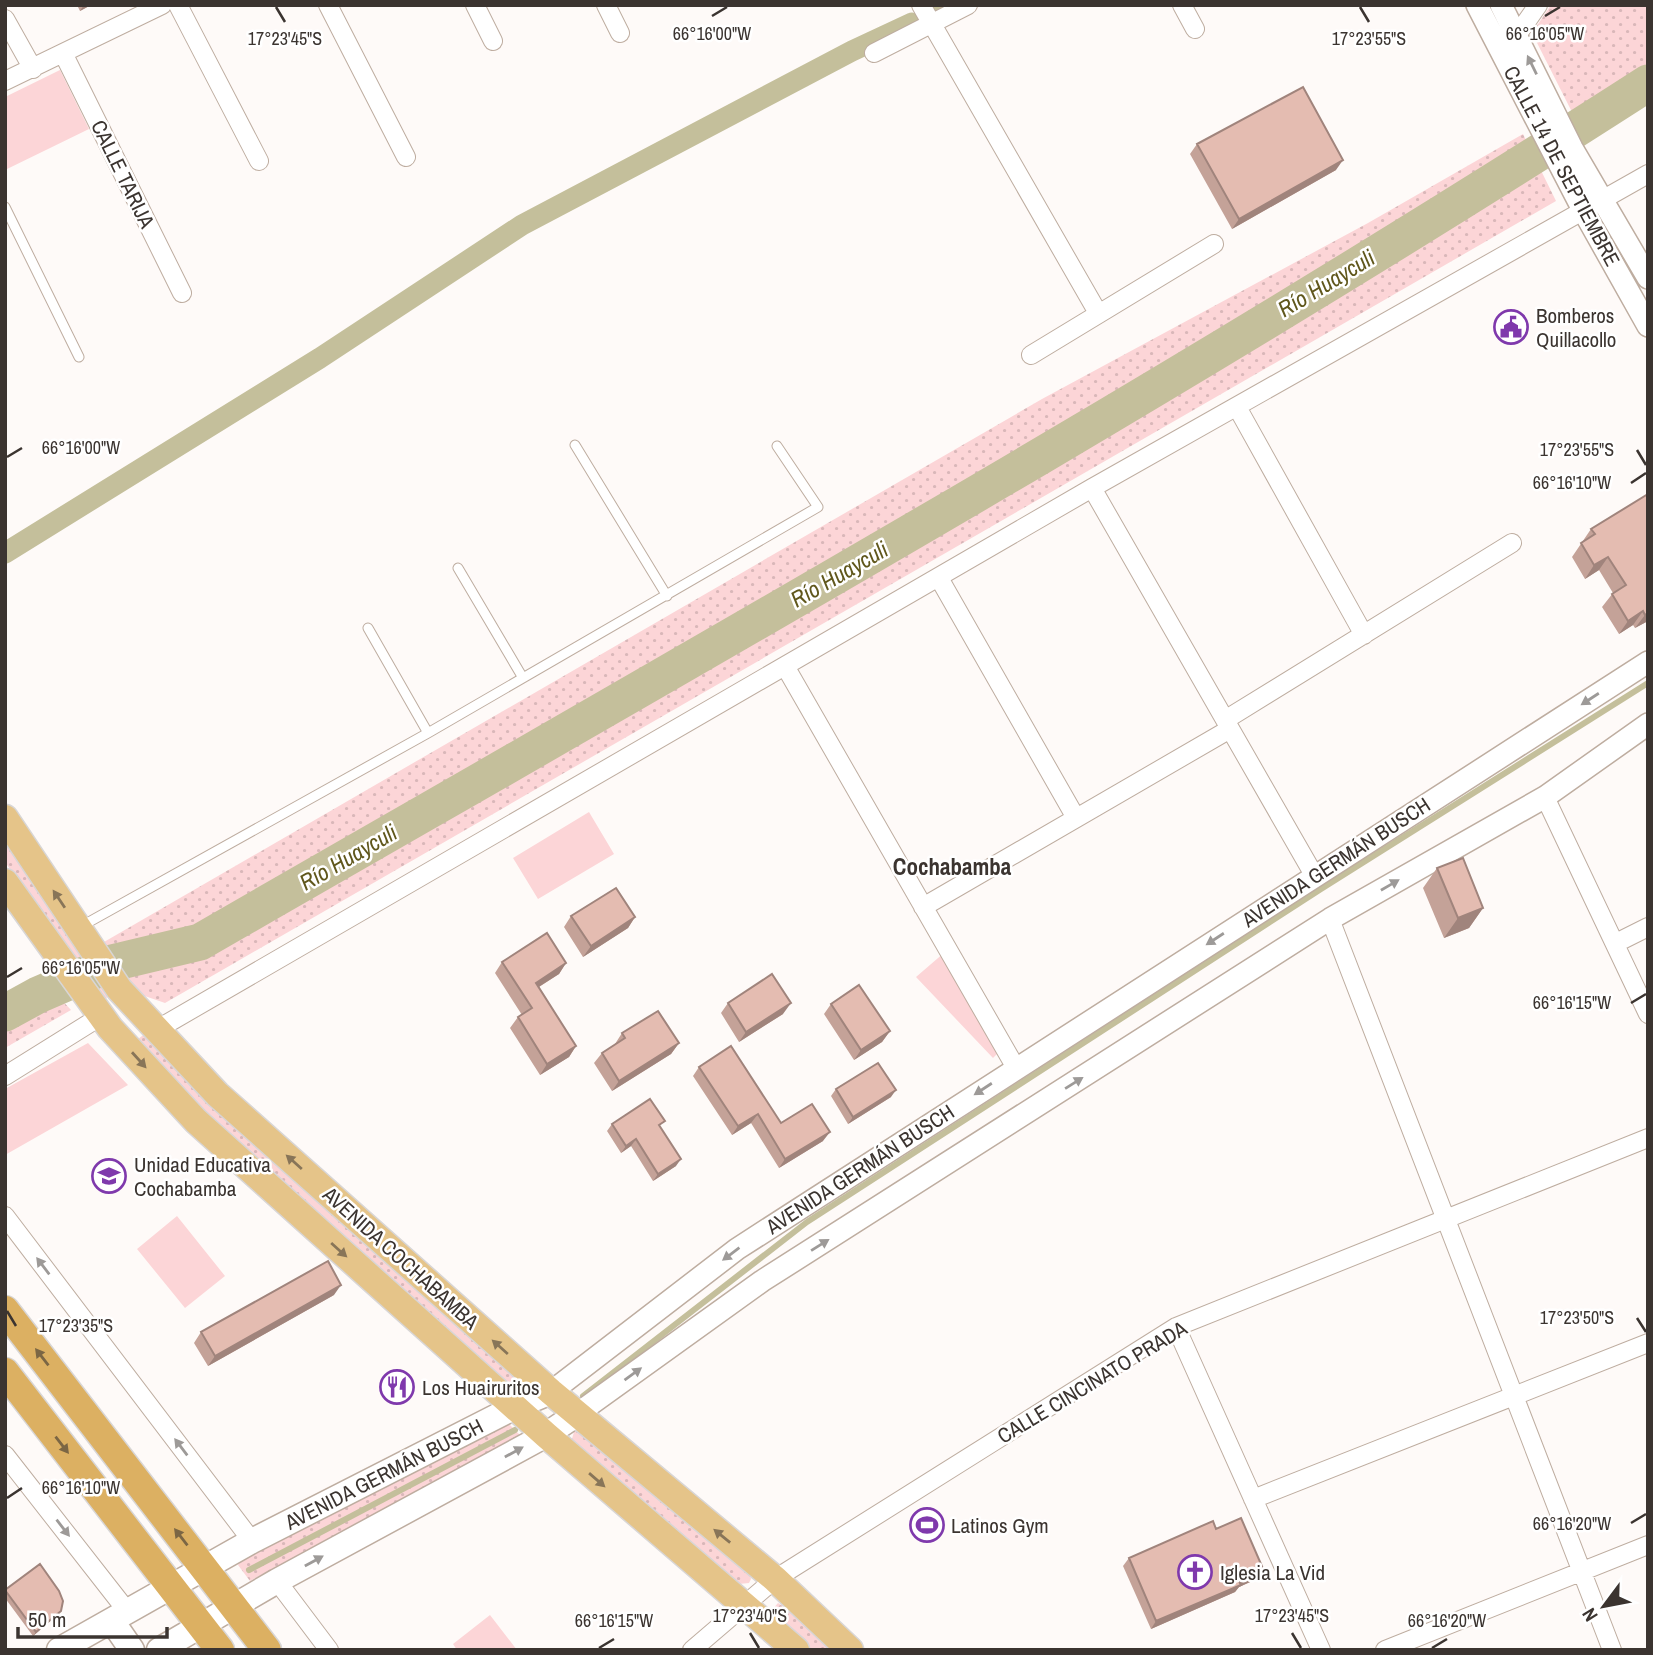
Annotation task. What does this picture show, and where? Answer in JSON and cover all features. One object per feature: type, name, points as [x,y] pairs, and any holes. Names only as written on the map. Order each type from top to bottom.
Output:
[{"type":"highway","points":[[5,1310],[267,1650]]},
{"type":"highway","points":[[5,1372],[220,1650]]},
{"type":"main road","name":"AVENIDA COCHABAMBA","points":[[5,818],[103,964],[156,1030],[217,1094],[551,1392],[775,1579],[850,1650]]},
{"type":"main road","name":"AVENIDA COCHABAMBA","points":[[5,882],[106,1022],[196,1121],[546,1435],[796,1650]]},
{"type":"main road","points":[[106,1022],[137,1008]]},
{"type":"main road","name":"AVENIDA GERMÁN BUSCH","points":[[59,1650],[204,1566],[515,1407],[551,1392]]},
{"type":"main road","name":"AVENIDA GERMÁN BUSCH","points":[[159,1650],[277,1581],[546,1435],[577,1414]]},
{"type":"main road","points":[[120,1616],[132,1650]]},
{"type":"street","points":[[5,81],[64,55],[162,5]]},
{"type":"street","points":[[178,5],[259,161]]},
{"type":"street","points":[[328,5],[406,157]]},
{"type":"street","points":[[475,5],[493,41]]},
{"type":"street","points":[[606,5],[620,33]]},
{"type":"street","points":[[921,5],[1098,313]]},
{"type":"street","points":[[874,53],[968,5]]},
{"type":"street","points":[[1182,5],[1195,29]]},
{"type":"street","name":"CALLE 14 DE SEPTIEMBRE","points":[[1477,5],[1498,45],[1553,131]]},
{"type":"street","name":"CALLE 14 DE SEPTIEMBRE","points":[[1501,5],[1517,35],[1564,153],[1584,212],[1648,326]]},
{"type":"street","points":[[1498,45],[1517,35],[1538,5]]},
{"type":"street","points":[[5,19],[33,69]]},
{"type":"street","name":"CALLE TARIJA","points":[[64,55],[182,293]]},
{"type":"street","name":"CALLE 14 DE SEPTIEMBRE","points":[[1564,153],[1603,198],[1648,278]]},
{"type":"street","points":[[156,1030],[1092,488],[1648,174]]},
{"type":"street","points":[[1031,355],[1214,244]]},
{"type":"street","points":[[1237,407],[1364,635]]},
{"type":"street","points":[[1092,488],[1314,875]]},
{"type":"street","points":[[923,906],[1076,818],[1227,725],[1364,635],[1512,543]]},
{"type":"street","points":[[939,578],[1076,818]]},
{"type":"street","name":"AVENIDA GERMÁN BUSCH","points":[[551,1392],[737,1249],[1648,662]]},
{"type":"street","points":[[785,666],[1016,1068]]},
{"type":"street","name":"AVENIDA GERMÁN BUSCH","points":[[577,1414],[762,1281],[1330,919],[1545,797],[1648,724]]},
{"type":"street","points":[[1545,797],[1648,1014]]},
{"type":"street","points":[[1330,919],[1612,1650]]},
{"type":"street","points":[[1616,943],[1648,927]]},
{"type":"street","points":[[5,1076],[106,1022]]},
{"type":"street","name":"CALLE CINCINATO PRADA","points":[[692,1650],[775,1579],[1176,1327],[1648,1138]]},
{"type":"street","points":[[5,1216],[252,1541]]},
{"type":"street","points":[[1176,1327],[1321,1650]]},
{"type":"street","points":[[1253,1499],[1648,1343]]},
{"type":"street","points":[[5,1455],[120,1616]]},
{"type":"street","points":[[1385,1650],[1648,1545]]},
{"type":"street","points":[[277,1581],[329,1650]]},
{"type":"lane","points":[[5,207],[79,356]]},
{"type":"lane","points":[[575,445],[667,596]]},
{"type":"lane","points":[[79,928],[428,733],[818,507],[777,446]]},
{"type":"lane","points":[[458,568],[523,678]]},
{"type":"lane","points":[[368,628],[428,733]]},
{"type":"shaded area","points":[[1551,5],[1648,5],[1648,67],[1574,116],[1532,33]]},
{"type":"shaded area","points":[[60,70],[89,129],[5,170],[5,97]]},
{"type":"shaded area","points":[[1523,134],[1556,201],[165,1003],[139,994],[104,942],[1042,399],[1368,223]]},
{"type":"shaded area","points":[[589,812],[614,854],[538,899],[513,858]]},
{"type":"shaded area","points":[[5,838],[111,994],[103,1001],[5,862]]},
{"type":"shaded area","points":[[945,952],[1001,1050],[993,1058],[916,977]]},
{"type":"shaded area","points":[[42,979],[71,1010],[5,1048],[5,999]]},
{"type":"shaded area","points":[[146,1033],[521,1381],[522,1389],[517,1392],[221,1130],[138,1039]]},
{"type":"shaded area","points":[[88,1043],[128,1085],[5,1155],[5,1089]]},
{"type":"shaded area","points":[[177,1216],[225,1276],[185,1308],[137,1249]]},
{"type":"shaded area","points":[[506,1421],[521,1436],[250,1581],[238,1565],[243,1557]]},
{"type":"shaded area","points":[[579,1431],[749,1573],[749,1583],[739,1584],[571,1442],[574,1432]]},
{"type":"shaded area","points":[[778,1603],[832,1650],[812,1650],[774,1616],[771,1611]]},
{"type":"shaded area","points":[[490,1615],[517,1650],[457,1650],[453,1644]]},
{"type":"building","points":[[1303,87],[1343,160],[1239,219],[1197,144]]},
{"type":"building","points":[[1648,494],[1648,613],[1645,615],[1643,611],[1628,621],[1612,594],[1626,585],[1608,557],[1594,565],[1581,543],[1595,534],[1591,529]]},
{"type":"building","points":[[1463,858],[1483,908],[1458,918],[1437,868]]},
{"type":"building","points":[[616,888],[635,917],[591,946],[571,916]]},
{"type":"building","points":[[547,933],[566,963],[536,983],[576,1046],[547,1064],[518,1017],[532,1008],[502,962]]},
{"type":"building","points":[[772,974],[791,1003],[746,1032],[728,1003]]},
{"type":"building","points":[[859,985],[890,1031],[861,1050],[831,1004]]},
{"type":"building","points":[[658,1011],[679,1043],[619,1081],[602,1053],[625,1038],[622,1033]]},
{"type":"building","points":[[731,1046],[781,1123],[812,1104],[830,1132],[785,1159],[758,1114],[738,1126],[699,1067]]},
{"type":"building","points":[[878,1063],[896,1090],[853,1117],[836,1089]]},
{"type":"building","points":[[650,1099],[665,1121],[659,1125],[681,1159],[658,1174],[636,1139],[626,1146],[612,1124]]},
{"type":"building","points":[[328,1261],[341,1285],[215,1356],[201,1332]]},
{"type":"building","name":"Iglesia La Vid","points":[[1241,1518],[1264,1571],[1239,1581],[1241,1585],[1156,1621],[1129,1558],[1213,1521],[1216,1529]]},
{"type":"building","points":[[40,1564],[63,1601],[61,1611],[36,1632],[5,1590]]},
{"type":"waterway","points":[[942,8],[947,5]]},
{"type":"waterway","points":[[5,553],[320,358],[522,225],[852,51],[912,23]]},
{"type":"waterway","name":"Río Huayculi","points":[[5,1013],[38,995],[112,963],[200,942],[1111,415],[1470,196],[1648,83]]},
{"type":"waterway","points":[[583,1396],[807,1222],[1321,889],[1648,683]]},
{"type":"waterway","points":[[249,1570],[515,1430]]},
{"type":"place","name":"Bomberos Quillacollo","points":[[1511,327]]},
{"type":"place","name":"Unidad Educativa Cochabamba","points":[[109,1176]]},
{"type":"place","name":"Los Huairuritos","points":[[397,1387]]},
{"type":"place","name":"Latinos Gym","points":[[927,1525]]},
{"type":"place","name":"Iglesia La Vid","points":[[1195,1572]]},
{"type":"district","name":"Cochabamba","points":[[952,866]]}]
